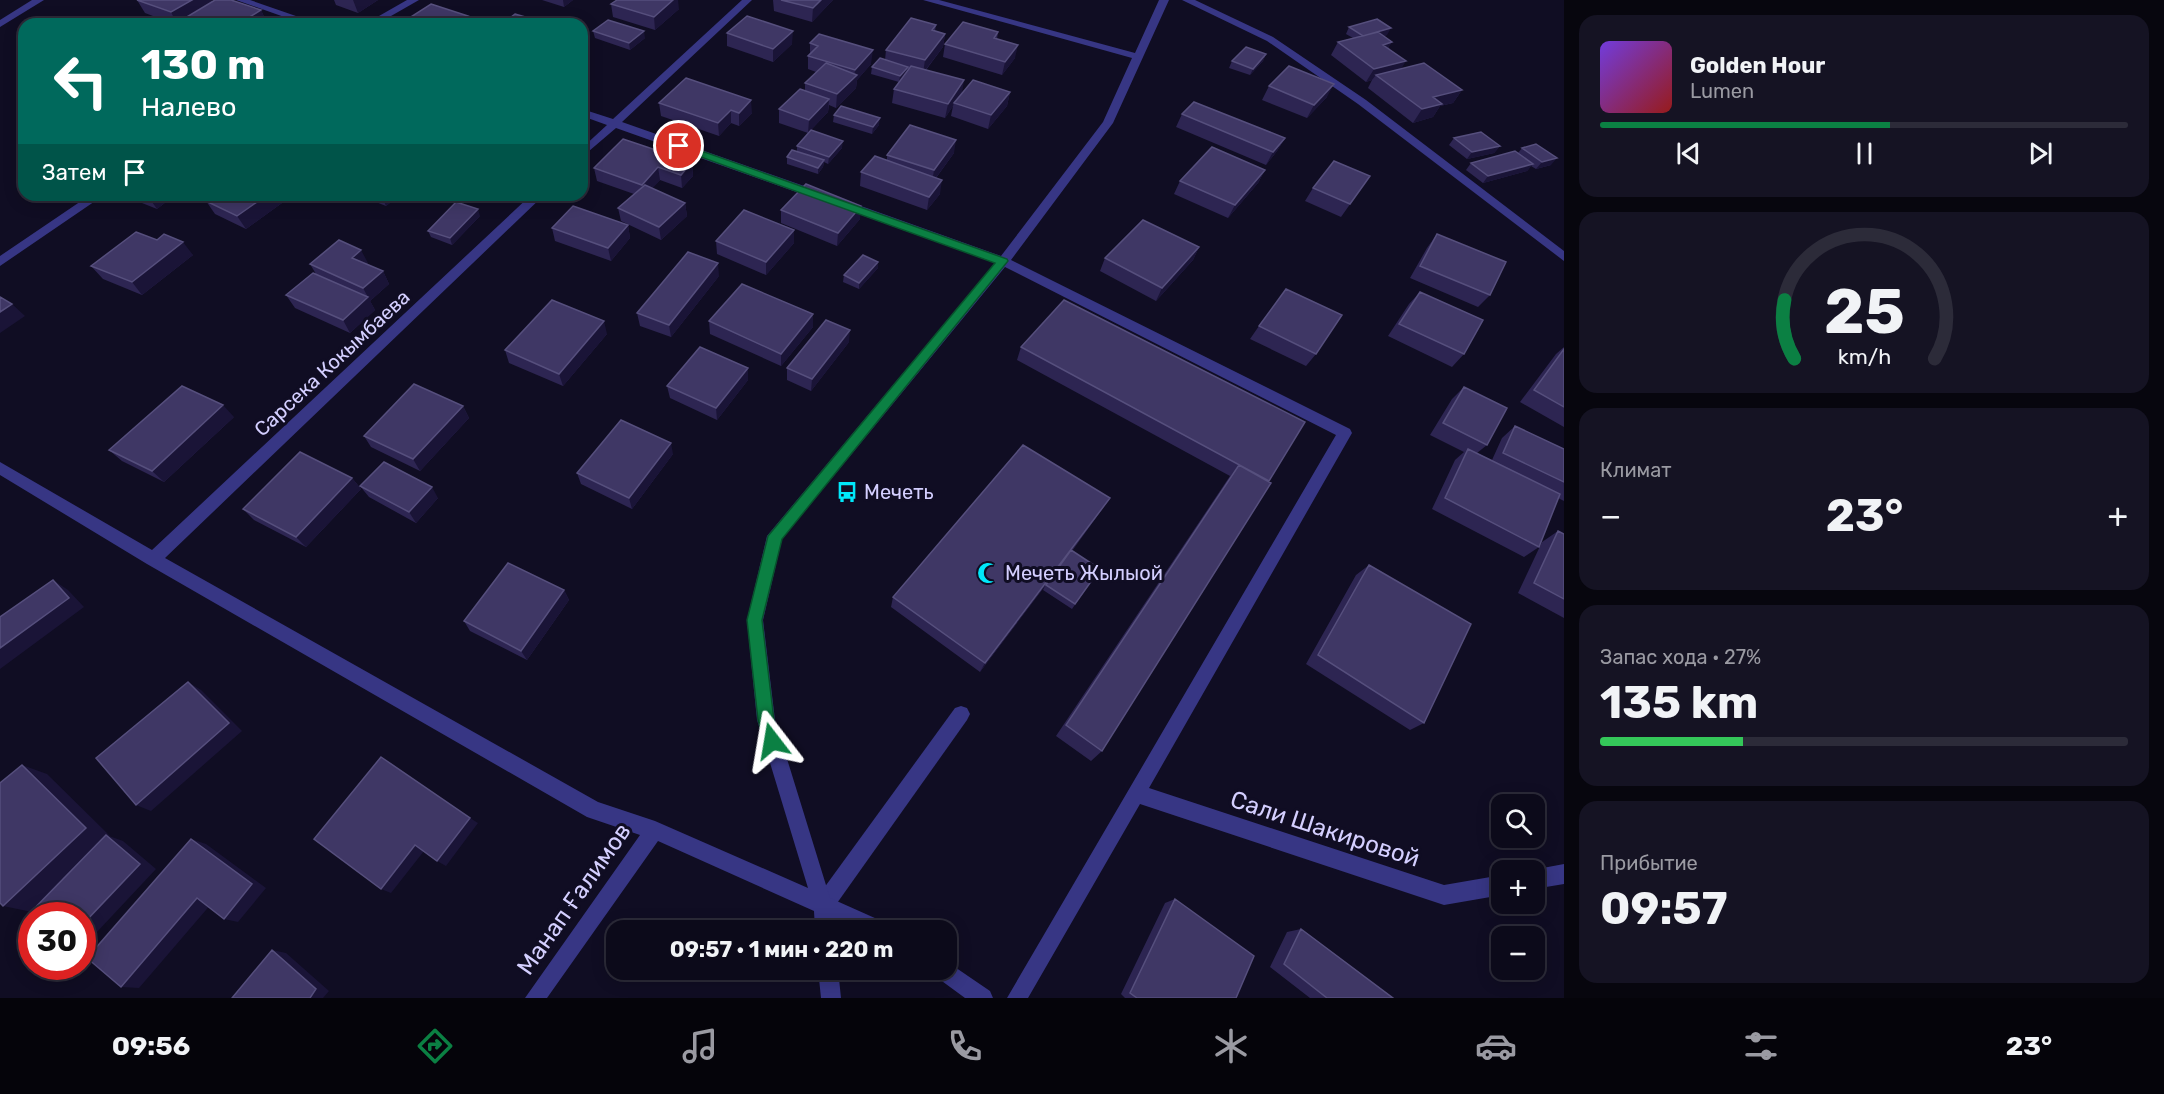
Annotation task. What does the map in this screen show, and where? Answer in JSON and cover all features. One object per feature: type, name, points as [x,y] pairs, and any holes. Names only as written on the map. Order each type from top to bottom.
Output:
[{"type":"street","points":[[0,24],[39,0]]},
{"type":"street","points":[[241,0],[296,18]]},
{"type":"street","points":[[381,18],[414,0]]},
{"type":"street","points":[[588,148],[747,0]]},
{"type":"street","points":[[928,0],[1139,57]]},
{"type":"street","points":[[824,920],[823,906],[766,720],[755,620],[775,536],[1003,261],[1108,123],[1164,0]]},
{"type":"street","points":[[1187,0],[1270,39],[1362,102],[1564,257]]},
{"type":"street","points":[[588,114],[1003,261],[1345,433],[1017,998]]},
{"type":"street","points":[[0,262],[89,201]]},
{"type":"street","name":"Сарсека Кокымбаева","points":[[153,559],[532,201]]},
{"type":"street","points":[[0,468],[153,559],[594,810],[655,830],[856,920]]},
{"type":"street","points":[[823,906],[961,714]]},
{"type":"street","name":"Сали Шакировой","points":[[1135,793],[1443,895],[1491,887]]},
{"type":"street","name":"Манап Ғалимов","points":[[535,998],[655,830]]},
{"type":"street","points":[[1545,877],[1564,874]]},
{"type":"street","points":[[829,980],[831,998]]},
{"type":"street","points":[[957,980],[983,998]]},
{"type":"building","points":[[137,0],[192,0],[171,12]]},
{"type":"building","points":[[215,0],[231,0],[261,10],[248,18],[185,18]]},
{"type":"building","points":[[617,0],[673,0],[654,17],[611,4]]},
{"type":"building","points":[[781,0],[821,0],[813,8]]},
{"type":"building","points":[[431,4],[468,16],[465,18],[409,18]]},
{"type":"building","points":[[515,14],[529,18],[510,18]]},
{"type":"building","points":[[747,16],[793,31],[773,49],[727,33]]},
{"type":"building","points":[[911,18],[936,25],[932,30],[945,34],[925,60],[886,50]]},
{"type":"building","points":[[1377,19],[1391,28],[1363,36],[1349,27]]},
{"type":"building","points":[[608,20],[644,31],[629,43],[593,31]]},
{"type":"building","points":[[963,22],[998,32],[994,38],[1018,45],[1005,62],[945,44]]},
{"type":"building","points":[[1378,32],[1392,42],[1383,45],[1406,61],[1374,69],[1338,42]]},
{"type":"building","points":[[819,34],[873,50],[855,70],[808,56],[818,46],[810,43]]},
{"type":"building","points":[[1246,47],[1266,54],[1253,69],[1232,61]]},
{"type":"building","points":[[880,58],[908,67],[900,76],[872,67]]},
{"type":"building","points":[[826,63],[857,75],[837,94],[805,83]]},
{"type":"building","points":[[1424,63],[1462,90],[1433,97],[1442,104],[1422,109],[1376,75]]},
{"type":"building","points":[[911,66],[964,80],[948,104],[894,89]]},
{"type":"building","points":[[1289,66],[1334,84],[1314,105],[1269,86]]},
{"type":"building","points":[[686,78],[751,100],[739,113],[731,110],[718,123],[659,103]]},
{"type":"building","points":[[973,80],[1010,92],[991,115],[954,103]]},
{"type":"building","points":[[800,89],[829,99],[809,120],[779,109]]},
{"type":"building","points":[[1194,102],[1285,138],[1273,152],[1182,114]]},
{"type":"building","points":[[841,106],[880,118],[873,127],[834,115]]},
{"type":"building","points":[[910,125],[956,140],[934,170],[887,155]]},
{"type":"building","points":[[811,130],[843,141],[829,157],[797,146]]},
{"type":"building","points":[[1481,132],[1500,146],[1472,152],[1454,138]]},
{"type":"building","points":[[623,139],[692,162],[681,175],[658,167],[642,185],[594,168]]},
{"type":"building","points":[[1536,144],[1557,158],[1542,162],[1522,148]]},
{"type":"building","points":[[1212,147],[1265,170],[1235,205],[1180,181]]},
{"type":"building","points":[[792,150],[824,160],[818,168],[787,157]]},
{"type":"building","points":[[1515,151],[1533,164],[1488,176],[1471,163]]},
{"type":"building","points":[[875,156],[942,180],[929,197],[861,172]]},
{"type":"building","points":[[1334,161],[1370,176],[1350,204],[1313,188]]},
{"type":"building","points":[[806,184],[861,206],[838,233],[781,210]]},
{"type":"building","points":[[645,185],[685,203],[659,227],[618,208]]},
{"type":"building","points":[[206,201],[258,201],[237,216]]},
{"type":"building","points":[[456,202],[478,209],[450,238],[428,231]]},
{"type":"building","points":[[573,206],[628,225],[608,248],[552,228]]},
{"type":"building","points":[[744,210],[794,230],[766,262],[716,241]]},
{"type":"building","points":[[1143,220],[1199,247],[1162,288],[1105,258]]},
{"type":"building","points":[[136,232],[157,240],[164,234],[183,242],[132,282],[91,266]]},
{"type":"building","points":[[1437,234],[1506,262],[1490,295],[1420,266]]},
{"type":"building","points":[[339,240],[361,250],[352,258],[383,271],[363,288],[310,264]]},
{"type":"building","points":[[688,252],[718,263],[669,325],[637,313]]},
{"type":"building","points":[[863,255],[878,262],[859,283],[844,275]]},
{"type":"building","points":[[313,273],[368,297],[343,320],[286,295]]},
{"type":"building","points":[[742,284],[813,314],[781,354],[709,321]]},
{"type":"building","points":[[1286,289],[1342,315],[1316,354],[1259,326]]},
{"type":"building","points":[[1420,292],[1483,320],[1464,354],[1399,324]]},
{"type":"building","points":[[0,297],[12,304],[0,312]]},
{"type":"building","points":[[552,300],[604,321],[559,374],[505,350]]},
{"type":"building","points":[[1064,300],[1305,422],[1269,481],[1021,347]]},
{"type":"building","points":[[826,320],[850,330],[812,379],[787,368]]},
{"type":"building","points":[[700,347],[748,368],[716,408],[667,386]]},
{"type":"building","points":[[1564,349],[1564,407],[1534,390]]},
{"type":"building","points":[[414,384],[463,406],[413,459],[364,436]]},
{"type":"building","points":[[182,386],[223,405],[152,471],[109,450]]},
{"type":"building","points":[[1464,387],[1507,408],[1487,445],[1443,423]]},
{"type":"building","points":[[621,420],[671,443],[629,498],[577,473]]},
{"type":"building","points":[[1515,426],[1564,449],[1564,482],[1503,453]]},
{"type":"building","name":"Мечеть Жылыой","points":[[1023,445],[1110,498],[985,663],[893,597]]},
{"type":"building","points":[[1468,449],[1560,494],[1539,547],[1445,498]]},
{"type":"building","points":[[300,452],[352,478],[296,537],[243,509]]},
{"type":"building","points":[[384,462],[432,487],[409,512],[360,486]]},
{"type":"building","points":[[1239,465],[1271,483],[1102,751],[1066,725]]},
{"type":"building","points":[[1558,531],[1564,534],[1564,599],[1534,583]]},
{"type":"building","points":[[1071,550],[1100,569],[1075,604],[1046,585]]},
{"type":"building","points":[[508,563],[564,590],[521,651],[464,621]]},
{"type":"building","points":[[1369,565],[1471,624],[1424,723],[1318,655]]},
{"type":"building","points":[[53,580],[69,598],[0,648],[0,617]]},
{"type":"building","points":[[188,682],[229,723],[136,805],[96,758]]},
{"type":"building","points":[[381,757],[470,818],[437,861],[415,845],[381,889],[314,839]]},
{"type":"building","points":[[22,765],[86,828],[3,906],[0,903],[0,783]]},
{"type":"building","points":[[106,835],[140,864],[96,910],[96,902],[41,902]]},
{"type":"building","points":[[191,839],[252,884],[224,919],[197,898],[121,987],[96,966],[96,948]]},
{"type":"building","points":[[1175,899],[1254,956],[1236,998],[1137,998],[1130,993]]},
{"type":"building","points":[[1301,929],[1393,998],[1327,998],[1284,964]]},
{"type":"building","points":[[272,950],[316,989],[310,998],[232,998]]},
{"type":"place","name":"Мечеть","points":[[847,492]]},
{"type":"place","name":"Мечеть Жылыой","points":[[988,573]]},
{"type":"route","points":[[679,146],[1003,261],[775,536],[755,620],[766,720],[772,741]]}]
